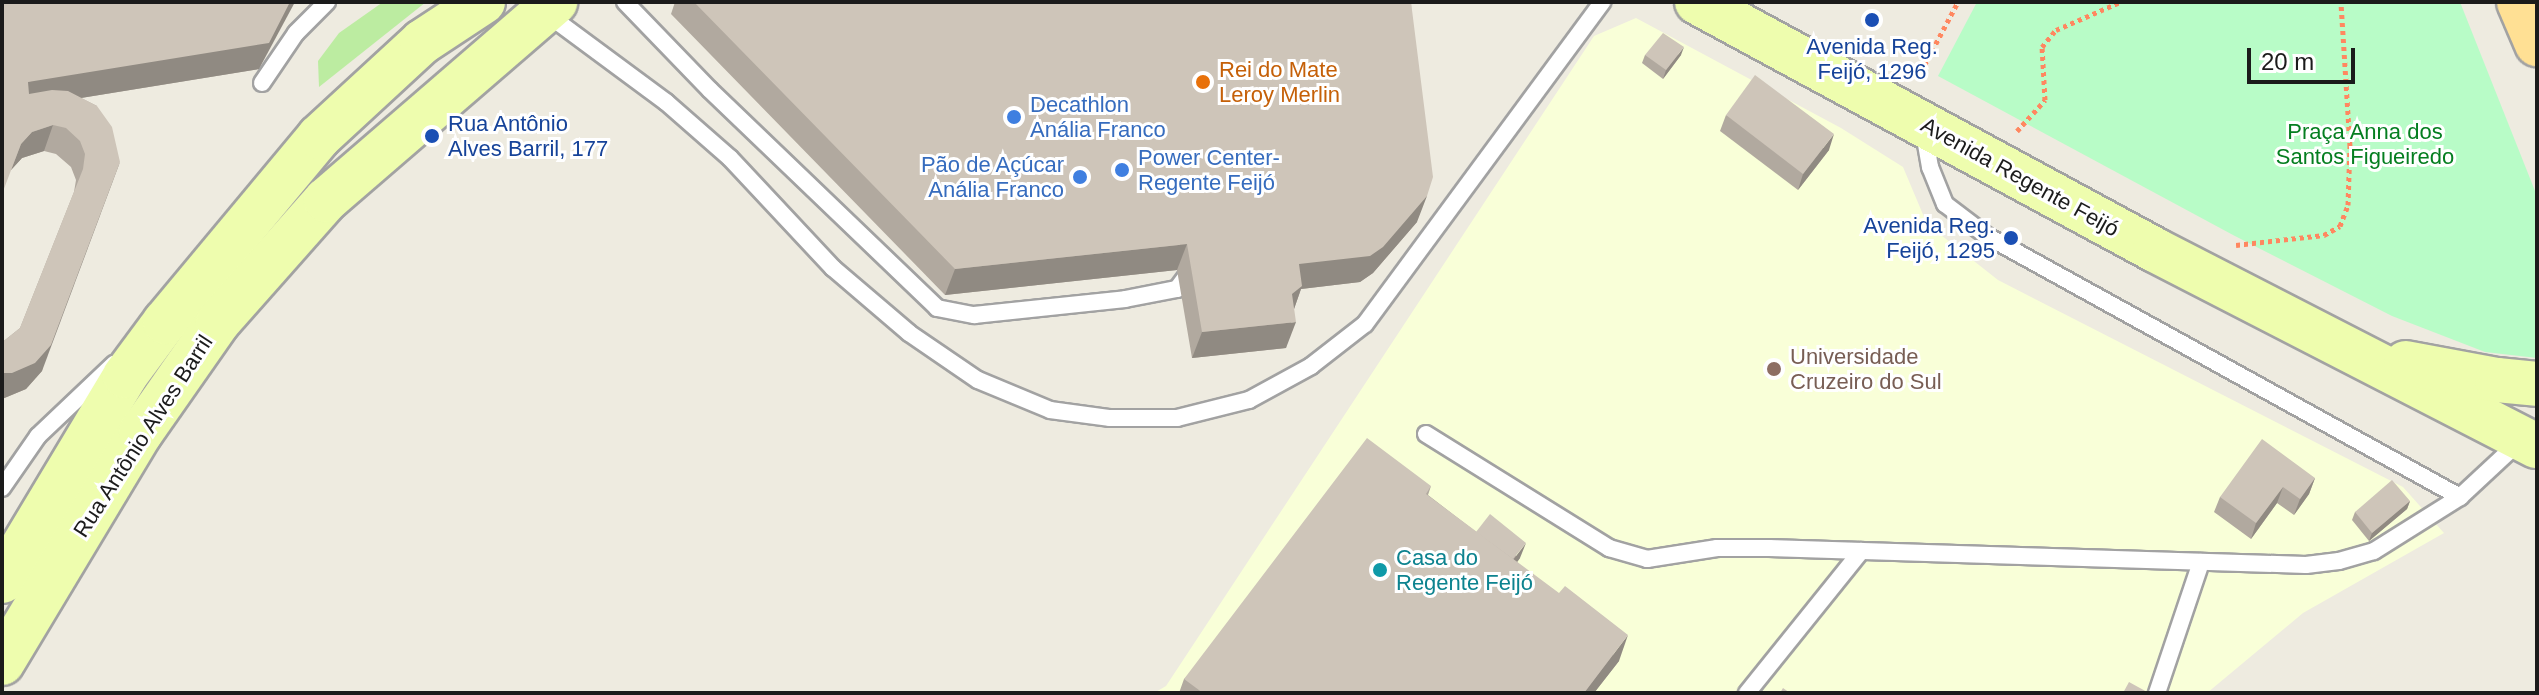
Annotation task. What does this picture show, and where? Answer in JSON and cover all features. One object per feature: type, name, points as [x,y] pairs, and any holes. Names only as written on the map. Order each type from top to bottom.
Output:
[{"type":"main road","points":[[2519,2],[2537,44]]},
{"type":"street","name":"Rua Antônio Alves Barril","points":[[2,581],[125,376],[165,322],[319,137],[422,42],[483,2]]},
{"type":"street","name":"Avenida Regente Feijó","points":[[1697,2],[2345,350],[2530,442]]},
{"type":"street","name":"Rua Antônio Alves Barril","points":[[2,663],[141,432],[218,322],[326,200],[549,6]]},
{"type":"street","name":"Avenida Regente Feijó","points":[[2345,350],[2497,380],[2537,384]]},
{"type":"lane","points":[[262,83],[296,33],[327,2]]},
{"type":"lane","points":[[625,2],[710,90],[937,308],[974,315],[1101,302],[1177,289],[1188,274],[1185,242]]},
{"type":"lane","points":[[549,6],[730,158],[833,268],[909,333],[978,380],[1050,410],[1110,418],[1177,418],[1249,400],[1311,366],[1365,324],[1602,2]]},
{"type":"lane","points":[[1911,117],[1945,204],[1987,236],[2460,497]]},
{"type":"lane","points":[[2,488],[38,436],[64,408],[165,322]]},
{"type":"lane","points":[[1426,434],[1609,548],[1647,559],[1717,548],[2306,565],[2339,561],[2374,551],[2460,497],[2530,442]]},
{"type":"lane","points":[[1747,693],[1861,551]]},
{"type":"lane","points":[[2157,693],[2201,562]]},
{"type":"path","points":[[1911,117],[1958,2]]},
{"type":"path","points":[[1994,162],[2023,122],[2045,100],[2042,47],[2056,30],[2120,2]]},
{"type":"path","points":[[2229,245],[2288,242],[2324,235],[2340,226],[2348,205],[2350,146],[2341,2]]},
{"type":"shaded area","name":"Universidade Cruzeiro do Sul","points":[[1636,18],[1841,128],[1903,167],[1927,224],[1998,280],[2403,487],[2444,533],[2303,613],[2207,693],[1154,693],[1166,686],[1594,36]]},
{"type":"green space","points":[[383,2],[426,2],[319,87],[318,61],[339,33]]},
{"type":"green space","name":"Praça Anna dos Santos Figueiredo","points":[[1977,2],[2460,2],[2537,196],[2537,358],[2485,352],[2392,316],[2233,235],[1938,76]]},
{"type":"building","points":[[2,2],[290,2],[269,43],[28,82],[29,94],[68,91],[97,106],[112,127],[120,162],[51,345],[35,363],[12,373],[2,373],[2,340],[20,328],[83,169],[85,154],[80,141],[66,128],[53,125],[32,132],[21,144],[2,194]]},
{"type":"building","name":"Power Center- Regente Feijó","points":[[694,2],[1411,2],[1433,177],[1427,196],[1383,247],[1370,256],[1299,264],[1302,286],[1292,294],[1296,322],[1202,332],[1187,244],[955,269]]},
{"type":"building","points":[[1663,33],[1684,47],[1666,70],[1645,55]]},
{"type":"building","points":[[1755,75],[1834,134],[1803,174],[1726,115]]},
{"type":"building","name":"Casa do Regente Feijó","points":[[1367,438],[1431,486],[1426,494],[1559,593],[1565,586],[1628,635],[1584,693],[1203,693],[1184,679]]},
{"type":"building","points":[[2262,439],[2315,478],[2300,499],[2283,487],[2256,523],[2220,497]]},
{"type":"building","points":[[2392,480],[2410,501],[2372,533],[2355,512]]},
{"type":"building","points":[[1490,514],[1526,543],[1513,559],[1476,532]]},
{"type":"building","points":[[2129,682],[2149,693],[2123,693]]},
{"type":"place","name":"Avenida Reg. Feijó, 1296","points":[[1872,20]]},
{"type":"place","name":"Rei do Mate Leroy Merlin","points":[[1203,82]]},
{"type":"place","name":"Decathlon Anália Franco","points":[[1014,117]]},
{"type":"place","name":"Rua Antônio Alves Barril, 177","points":[[432,136]]},
{"type":"place","name":"Power Center- Regente Feijó","points":[[1122,170]]},
{"type":"place","name":"Pão de Açúcar Anália Franco","points":[[1080,177]]},
{"type":"place","name":"Avenida Reg. Feijó, 1295","points":[[2011,238]]},
{"type":"place","name":"Universidade Cruzeiro do Sul","points":[[1774,369]]},
{"type":"place","name":"Casa do Regente Feijó","points":[[1380,570]]}]
